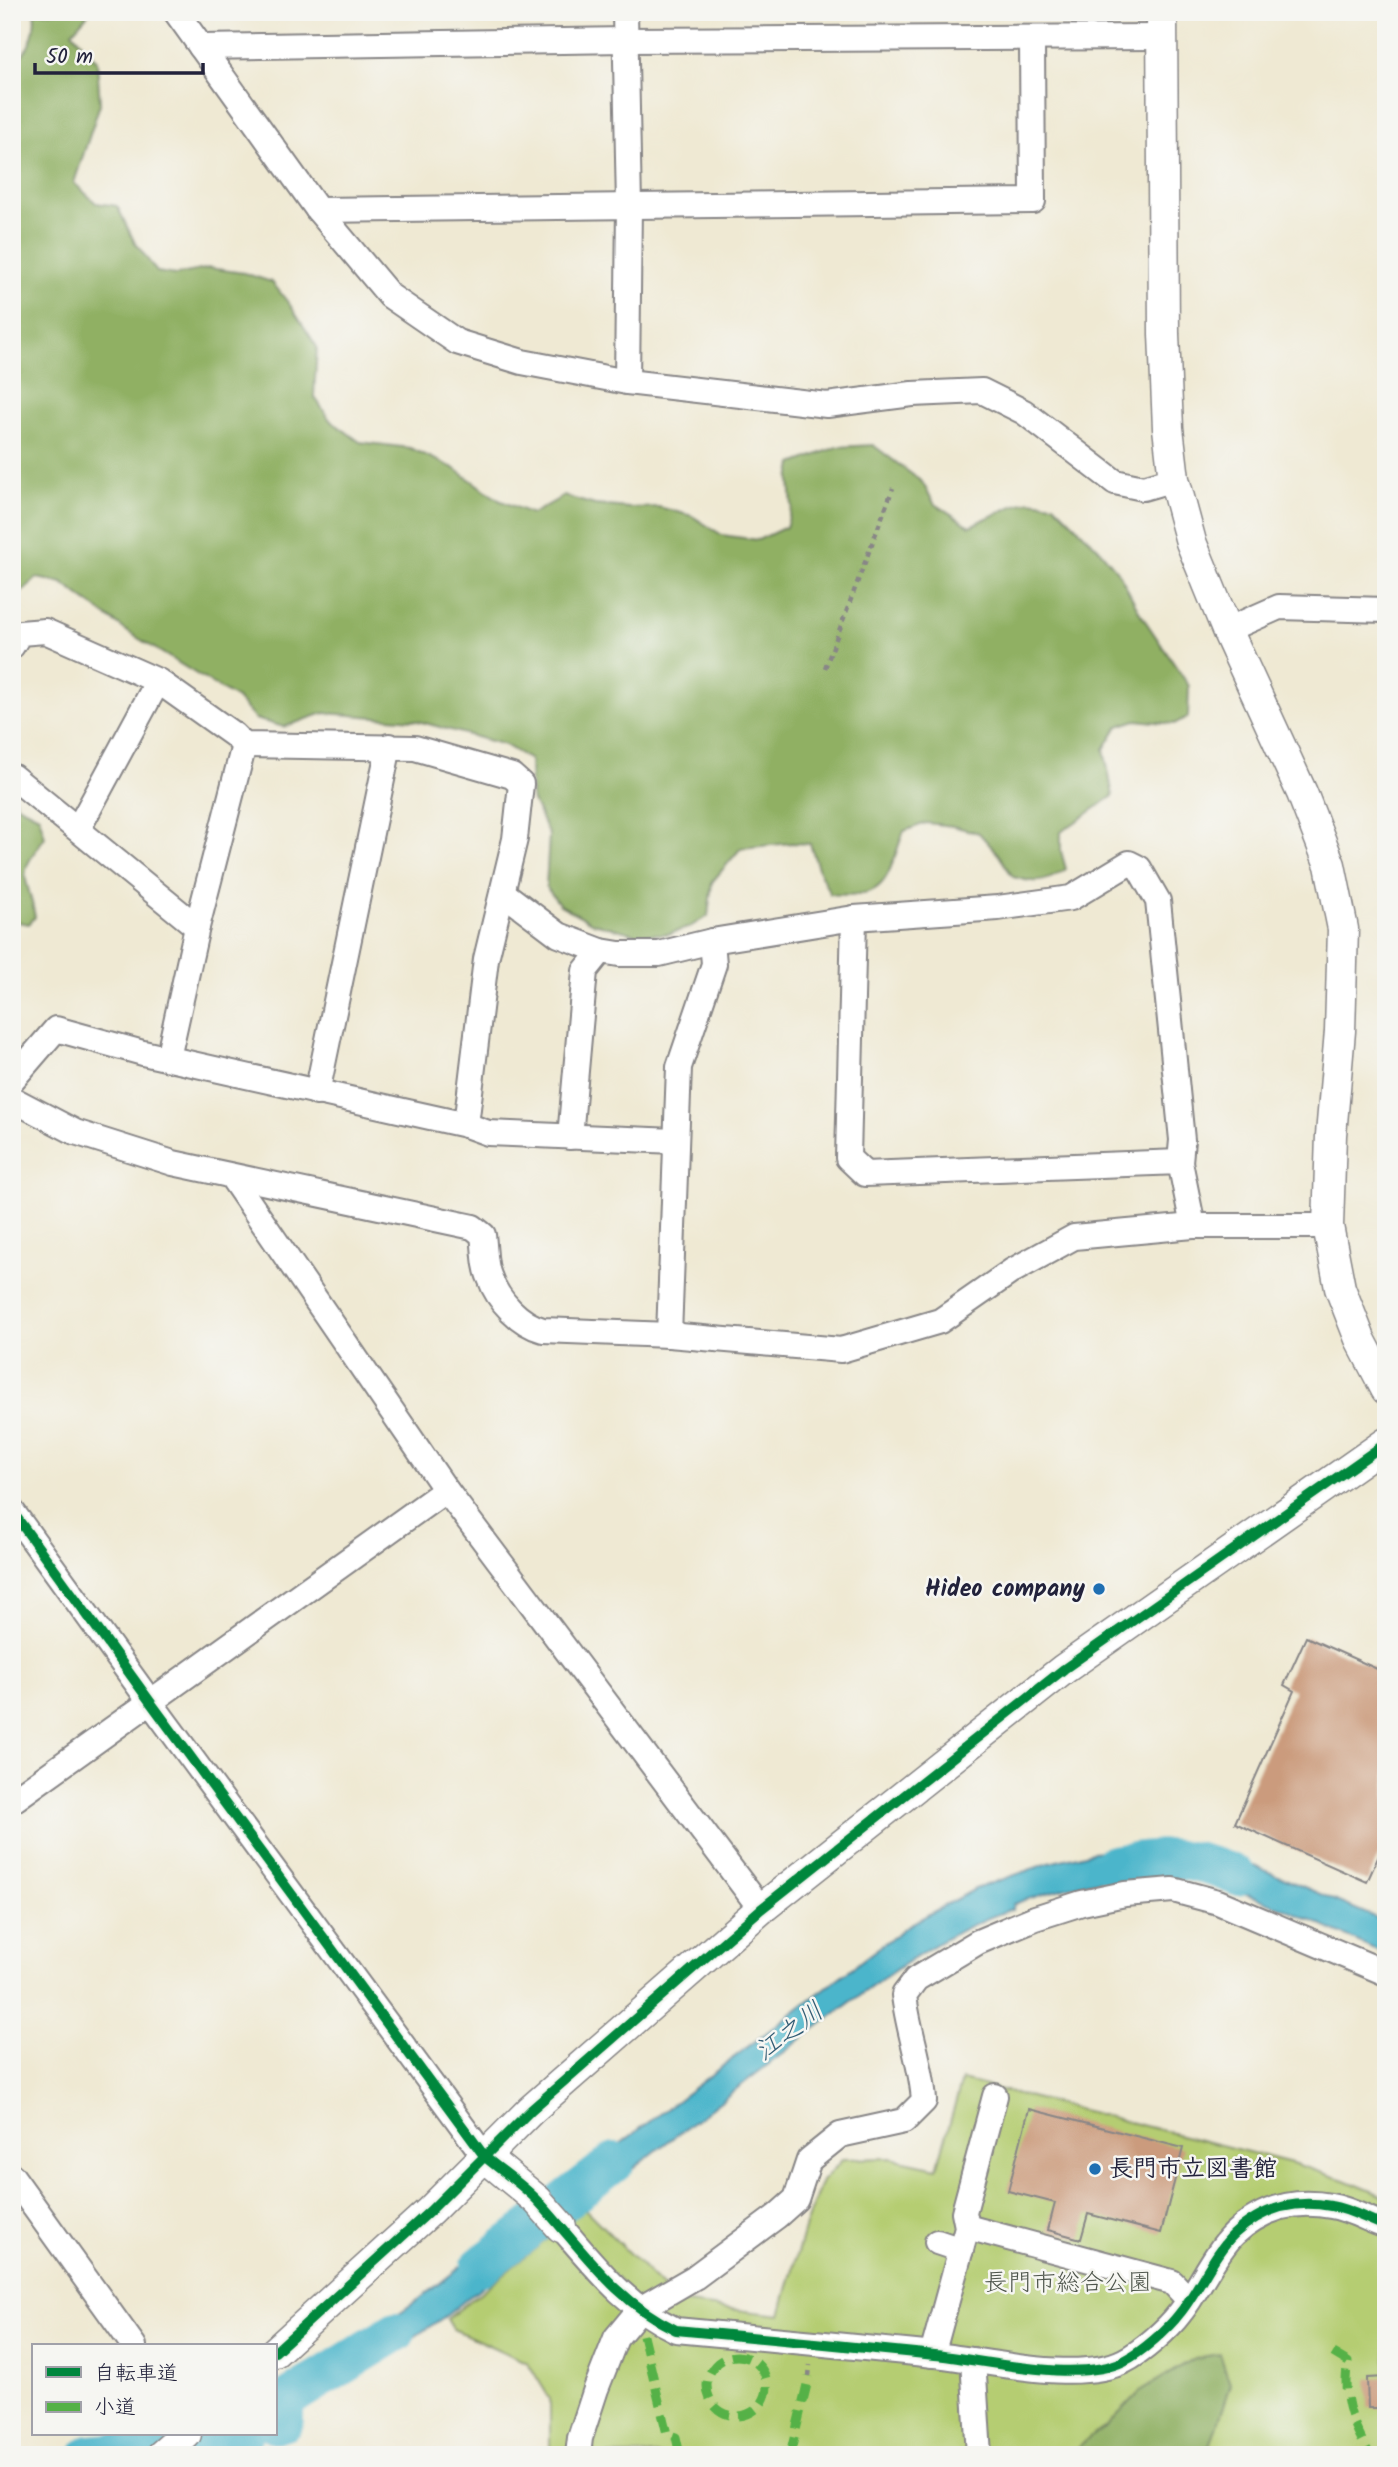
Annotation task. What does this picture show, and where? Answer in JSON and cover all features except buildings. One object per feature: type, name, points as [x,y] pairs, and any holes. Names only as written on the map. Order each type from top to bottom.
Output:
[{"type":"street","points":[[176,12],[318,210],[390,296],[457,342],[522,362],[628,382],[827,405],[912,394],[982,391],[1024,411],[1115,482],[1143,488],[1174,479]]},
{"type":"street","points":[[625,12],[629,206],[628,382]]},
{"type":"street","points":[[201,47],[625,40],[1032,39],[1162,25],[1164,334],[1168,428],[1174,479],[1191,542],[1227,630],[1302,793],[1330,865],[1343,929],[1340,1031],[1331,1135],[1328,1226],[1340,1288],[1360,1339],[1386,1389]]},
{"type":"street","points":[[318,210],[1033,201],[1032,39]]},
{"type":"street","points":[[1227,630],[1279,607],[1386,610]]},
{"type":"street","points":[[12,646],[20,634],[45,631],[158,681],[234,735],[243,745],[415,748],[512,776],[520,784],[514,839],[485,959],[466,1125]]},
{"type":"street","points":[[78,829],[158,681]]},
{"type":"street","points":[[168,1058],[197,927],[243,745]]},
{"type":"street","points":[[317,1093],[389,746]]},
{"type":"street","points":[[12,776],[197,927]]},
{"type":"street","points":[[502,892],[559,935],[601,951],[659,954],[712,941],[854,918],[998,908],[1070,898],[1129,863],[1139,868],[1158,901],[1182,1140],[1180,1162],[1193,1226]]},
{"type":"street","points":[[854,918],[848,1158],[865,1174],[1180,1162]]},
{"type":"street","points":[[669,1335],[679,1067],[714,964],[712,941]]},
{"type":"street","points":[[570,1136],[584,971],[601,951]]},
{"type":"street","points":[[12,1080],[56,1029],[317,1093],[466,1125],[488,1133],[675,1141]]},
{"type":"street","points":[[12,1099],[86,1136],[173,1163],[473,1227],[483,1235],[489,1277],[493,1285],[513,1312],[529,1326],[543,1330],[669,1335],[841,1350],[940,1321],[1012,1271],[1074,1237],[1193,1226],[1328,1226]]},
{"type":"street","points":[[231,1176],[446,1490],[761,1909]]},
{"type":"street","points":[[276,2351],[430,2211],[531,2109],[761,1909],[1064,1669],[1382,1452]]},
{"type":"street","points":[[12,1801],[446,1490]]},
{"type":"street","points":[[12,1511],[485,2157],[537,2200],[616,2291],[676,2330],[932,2355],[1006,2365],[1092,2369],[1123,2361],[1159,2335],[1180,2314],[1233,2235],[1260,2216],[1289,2203],[1310,2203],[1335,2206],[1386,2226]]},
{"type":"street","points":[[578,2455],[580,2438],[616,2338],[640,2309],[695,2277],[777,2216],[796,2199],[809,2160],[840,2135],[904,2121],[924,2101],[923,2079],[906,2014],[904,1995],[916,1979],[978,1942],[1035,1918],[1082,1903],[1125,1894],[1173,1890],[1217,1902],[1386,1973]]},
{"type":"street","points":[[932,2355],[964,2238],[964,2212],[995,2096]]},
{"type":"street","points":[[12,2176],[133,2344]]},
{"type":"street","points":[[937,2242],[964,2238],[1172,2282],[1189,2300]]},
{"type":"street","points":[[974,2360],[979,2455]]},
{"type":"street","points":[[162,2455],[184,2436]]},
{"type":"path","points":[[825,668],[892,488]]},
{"type":"path","points":[[809,2376],[810,2365]]},
{"type":"green space","points":[[35,12],[90,12],[72,32],[97,61],[100,104],[74,183],[96,203],[117,206],[134,241],[157,272],[176,275],[209,268],[244,273],[272,282],[317,347],[314,396],[330,420],[360,442],[410,448],[454,468],[499,500],[532,514],[564,496],[595,505],[659,507],[692,516],[722,535],[758,540],[786,527],[792,507],[790,479],[793,464],[837,447],[873,445],[922,482],[934,503],[970,526],[1030,501],[1054,504],[1119,573],[1140,613],[1189,686],[1188,717],[1174,724],[1136,720],[1118,726],[1104,749],[1113,796],[1061,832],[1061,851],[1066,869],[1047,880],[1029,881],[1013,877],[998,854],[979,833],[926,823],[904,831],[888,873],[875,889],[850,895],[830,894],[810,844],[741,848],[712,882],[708,916],[688,928],[668,934],[636,934],[593,923],[560,905],[546,887],[549,835],[531,797],[530,760],[505,745],[414,720],[324,713],[284,727],[255,719],[237,699],[128,632],[62,583],[37,578],[12,601],[12,63],[24,53],[31,41]]},
{"type":"green space","points":[[12,792],[17,805],[39,816],[45,837],[26,869],[26,882],[35,917],[29,924],[12,921]]},
{"type":"green space","name":"長門市総合公園","points":[[962,2080],[1292,2163],[1386,2197],[1386,2455],[550,2455],[550,2399],[528,2363],[453,2329],[447,2319],[585,2209],[679,2303],[780,2315],[805,2225],[822,2181],[843,2159],[891,2158],[937,2168]]},
{"type":"green space","points":[[1220,2354],[1230,2384],[1210,2446],[1212,2455],[1069,2455],[1094,2433],[1107,2426],[1142,2390],[1195,2358]]},
{"type":"water","points":[[1171,1844],[1167,1875],[1108,1879],[1032,1898],[1013,1904],[1012,1909],[983,1920],[927,1949],[850,2002],[601,2193],[596,2189],[575,2201],[562,2188],[907,1926],[975,1889],[1049,1863],[1093,1852]]},
{"type":"water","points":[[1184,1847],[1229,1855],[1386,1922],[1386,1954],[1234,1889],[1182,1876]]},
{"type":"water","points":[[515,2224],[534,2244],[447,2315],[356,2376],[352,2373],[349,2347],[421,2298]]},
{"type":"waterway","name":"江之川","points":[[1113,1865],[1162,1859],[1190,1861],[1237,1876]]},
{"type":"waterway","name":"江之川","points":[[481,2266],[615,2162]]},
{"type":"waterway","name":"江之川","points":[[276,2424],[284,2421],[284,2401],[396,2332]]},
{"type":"waterway","name":"江之川","points":[[90,2455],[210,2444],[236,2436]]},
{"type":"marked path","points":[[643,2335],[667,2434],[676,2437],[680,2455]]},
{"type":"marked path","points":[[1333,2353],[1348,2362],[1347,2399],[1358,2433],[1370,2455]]},
{"type":"marked path","points":[[731,2356],[743,2356],[762,2369],[767,2386],[765,2398],[754,2411],[743,2416],[731,2416],[712,2403],[707,2392],[707,2380],[720,2361],[731,2356]]},
{"type":"marked path","points":[[790,2455],[809,2376]]},
{"type":"cycle path","points":[[276,2351],[430,2211],[531,2110],[761,1909],[1064,1669],[1386,1443]]},
{"type":"cycle path","points":[[12,1511],[485,2157],[533,2196],[617,2289],[635,2305],[676,2330],[935,2355],[1057,2371],[1105,2368],[1131,2357],[1162,2333],[1187,2304],[1227,2242],[1245,2225],[1267,2212],[1291,2205],[1317,2204],[1345,2210],[1386,2226]]},
{"type":"place","name":"Hideo company","points":[[1099,1589]]},
{"type":"place","name":"長門市立図書館","points":[[1095,2169]]}]
